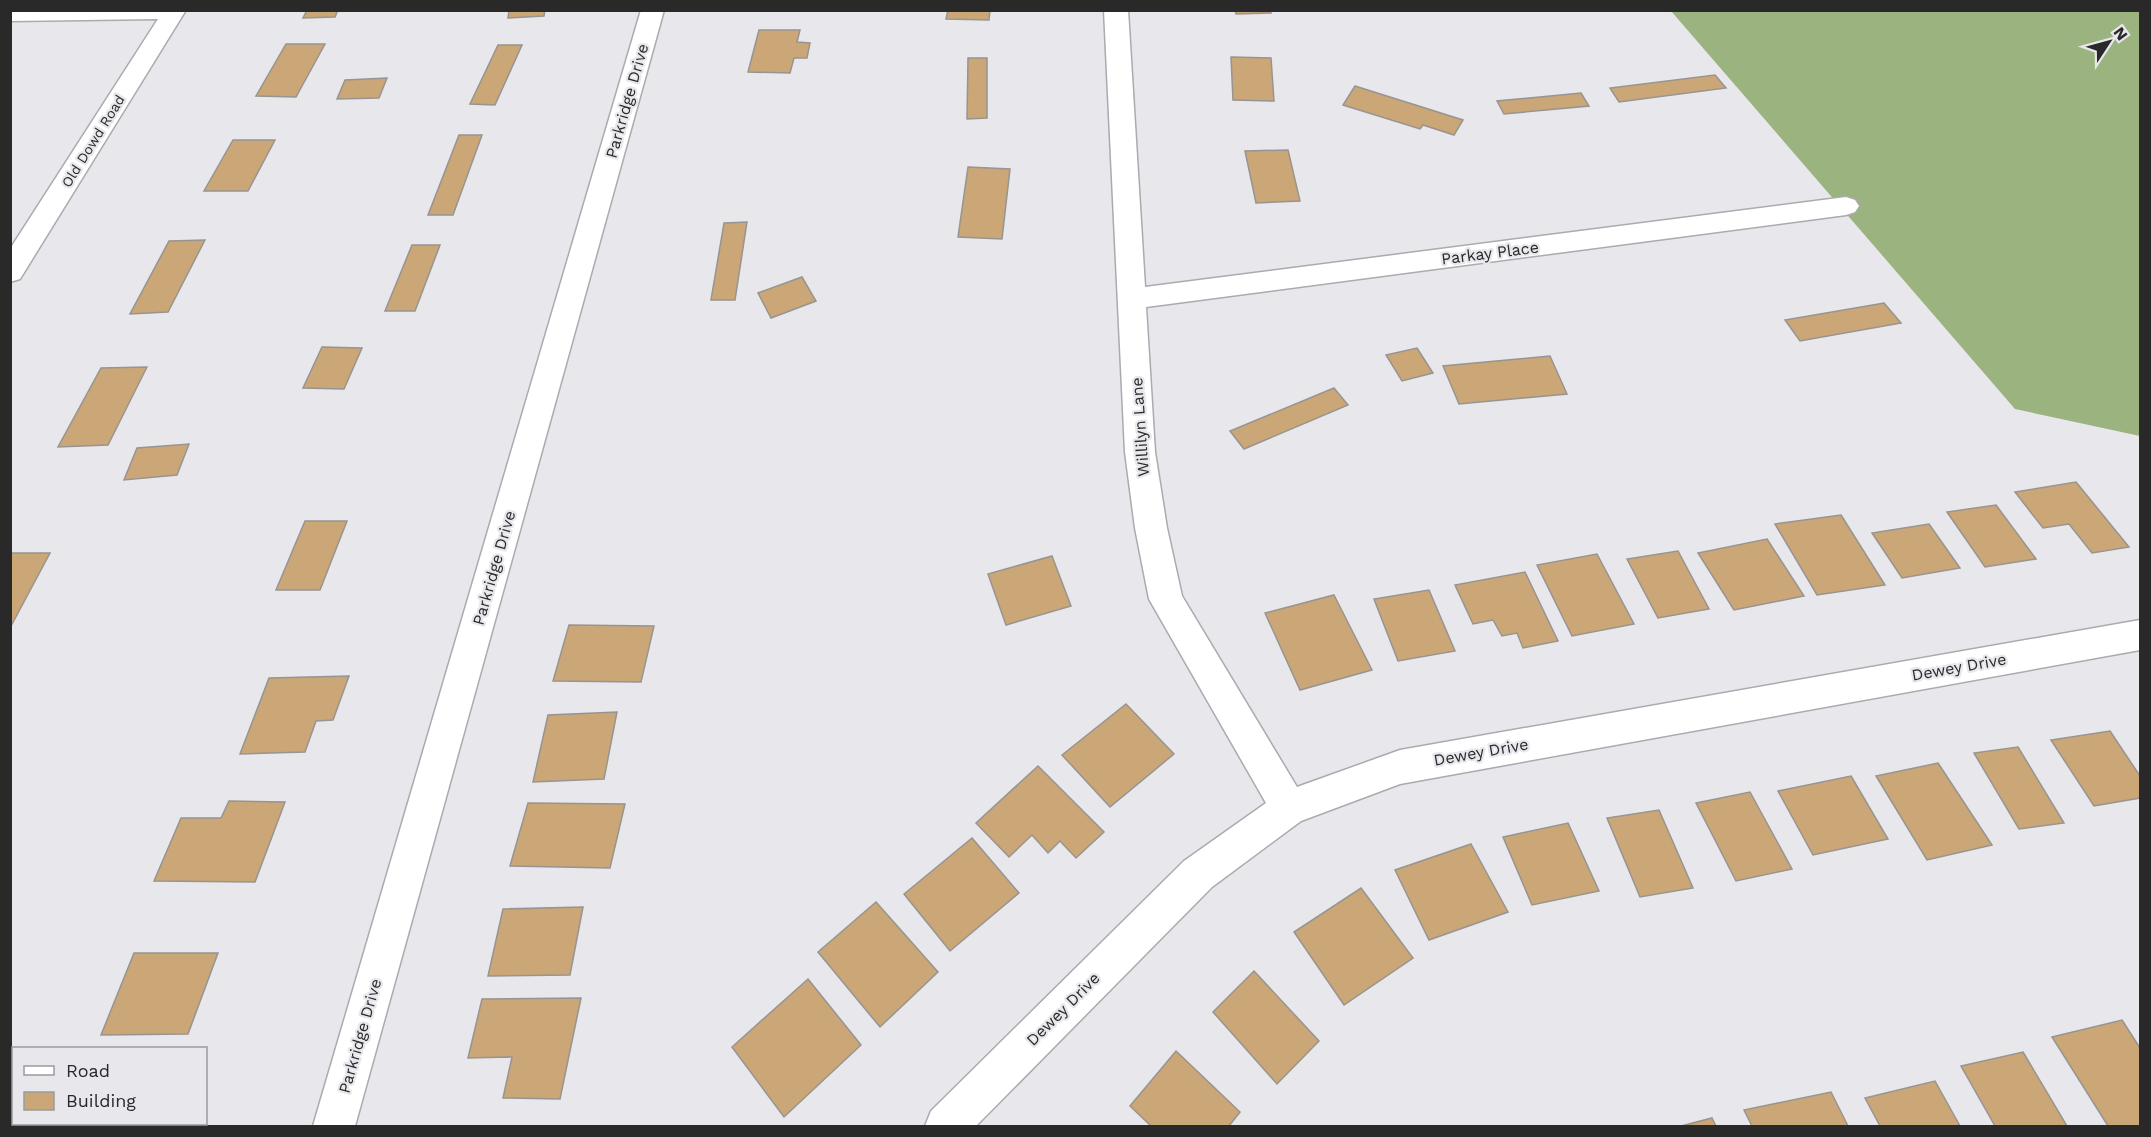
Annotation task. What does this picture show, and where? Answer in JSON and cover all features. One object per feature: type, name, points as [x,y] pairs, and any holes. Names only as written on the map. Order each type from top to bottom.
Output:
[{"type":"street","name":"Parkridge Drive","points":[[334,1126],[653,10]]},
{"type":"street","name":"Willilyn Lane","points":[[1116,10],[1140,452],[1151,528],[1166,598],[1289,808]]},
{"type":"street","points":[[10,14],[175,11]]},
{"type":"street","name":"Old Dowd Road","points":[[10,272],[175,11]]},
{"type":"street","name":"Parkay Place","points":[[1133,299],[1846,206]]},
{"type":"street","name":"Dewey Drive","points":[[946,1126],[1198,874],[1289,808],[1400,767],[2140,635]]},
{"type":"green space","points":[[1671,11],[2140,11],[2140,436],[2015,409]]},
{"type":"building","points":[[307,10],[338,10],[335,17],[303,18]]},
{"type":"building","points":[[509,10],[545,10],[544,16],[508,18]]},
{"type":"building","points":[[948,10],[990,10],[989,20],[946,19]]},
{"type":"building","points":[[1235,10],[1270,10],[1271,13],[1236,14]]},
{"type":"building","points":[[759,30],[800,30],[797,42],[810,43],[807,58],[794,58],[790,73],[748,72]]},
{"type":"building","points":[[286,44],[325,44],[296,97],[256,96]]},
{"type":"building","points":[[498,45],[522,45],[495,105],[470,104]]},
{"type":"building","points":[[1231,57],[1271,58],[1274,101],[1233,100]]},
{"type":"building","points":[[968,58],[987,58],[987,118],[967,119]]},
{"type":"building","points":[[1715,75],[1726,88],[1619,102],[1610,88]]},
{"type":"building","points":[[387,78],[379,98],[337,99],[345,80]]},
{"type":"building","points":[[1355,86],[1463,120],[1454,135],[1423,125],[1420,129],[1343,105]]},
{"type":"building","points":[[1581,93],[1589,106],[1504,114],[1497,101]]},
{"type":"building","points":[[459,135],[482,135],[453,215],[428,215]]},
{"type":"building","points":[[233,140],[275,140],[248,191],[204,191]]},
{"type":"building","points":[[1288,150],[1300,201],[1256,203],[1245,151]]},
{"type":"building","points":[[968,167],[1010,169],[1002,239],[958,237]]},
{"type":"building","points":[[747,222],[735,300],[711,300],[724,223]]},
{"type":"building","points":[[205,240],[168,312],[130,314],[169,241]]},
{"type":"building","points":[[412,245],[440,245],[415,311],[385,311]]},
{"type":"building","points":[[802,277],[816,301],[771,318],[758,293]]},
{"type":"building","points":[[1884,303],[1901,323],[1800,341],[1785,320]]},
{"type":"building","points":[[322,347],[362,348],[344,389],[303,388]]},
{"type":"building","points":[[1417,348],[1433,373],[1402,381],[1386,355]]},
{"type":"building","points":[[1550,356],[1567,394],[1459,404],[1443,366]]},
{"type":"building","points":[[147,367],[108,445],[58,447],[101,368]]},
{"type":"building","points":[[1334,388],[1348,405],[1244,449],[1230,431]]},
{"type":"building","points":[[189,444],[177,475],[124,480],[137,448]]},
{"type":"building","points":[[2076,482],[2129,547],[2092,553],[2069,524],[2043,528],[2015,492]]},
{"type":"building","points":[[1996,505],[2036,559],[1985,567],[1947,512]]},
{"type":"building","points":[[1841,515],[1885,585],[1817,595],[1775,524]]},
{"type":"building","points":[[305,521],[347,521],[320,590],[276,590]]},
{"type":"building","points":[[1929,524],[1960,568],[1902,578],[1872,533]]},
{"type":"building","points":[[1767,539],[1804,596],[1734,610],[1698,553]]},
{"type":"building","points":[[1678,551],[1709,609],[1658,618],[1627,559]]},
{"type":"building","points":[[10,553],[50,553],[10,628]]},
{"type":"building","points":[[1597,554],[1634,624],[1572,636],[1537,565]]},
{"type":"building","points":[[1052,556],[1071,606],[1006,625],[988,574]]},
{"type":"building","points":[[1525,572],[1558,641],[1523,648],[1517,633],[1502,636],[1493,620],[1473,624],[1455,585]]},
{"type":"building","points":[[1429,590],[1455,651],[1398,661],[1374,599]]},
{"type":"building","points":[[1334,595],[1372,670],[1300,690],[1265,613]]},
{"type":"building","points":[[569,625],[654,626],[641,682],[553,681]]},
{"type":"building","points":[[349,676],[333,720],[316,721],[305,752],[240,754],[269,678]]},
{"type":"building","points":[[1126,704],[1174,754],[1110,807],[1062,755]]},
{"type":"building","points":[[617,712],[604,779],[533,782],[548,715]]},
{"type":"building","points":[[2110,731],[2140,776],[2140,798],[2094,806],[2051,740]]},
{"type":"building","points":[[2018,747],[2064,823],[2019,829],[1974,753]]},
{"type":"building","points":[[1938,763],[1992,845],[1927,860],[1876,776]]},
{"type":"building","points":[[1038,766],[1104,832],[1076,858],[1060,841],[1048,853],[1032,835],[1009,857],[976,823]]},
{"type":"building","points":[[1851,776],[1888,839],[1813,855],[1778,791]]},
{"type":"building","points":[[1750,792],[1792,869],[1736,881],[1696,803]]},
{"type":"building","points":[[229,801],[285,802],[255,882],[154,881],[181,818],[221,818]]},
{"type":"building","points":[[528,803],[625,804],[610,868],[510,866]]},
{"type":"building","points":[[1659,810],[1693,888],[1640,897],[1607,818]]},
{"type":"building","points":[[1568,823],[1599,891],[1532,905],[1503,837]]},
{"type":"building","points":[[972,838],[1019,893],[950,951],[904,894]]},
{"type":"building","points":[[1471,844],[1508,912],[1429,940],[1395,870]]},
{"type":"building","points":[[1361,888],[1413,958],[1344,1005],[1294,932]]},
{"type":"building","points":[[876,902],[938,972],[880,1027],[818,952]]},
{"type":"building","points":[[583,907],[570,975],[488,976],[503,909]]},
{"type":"building","points":[[134,953],[218,953],[188,1034],[101,1035]]},
{"type":"building","points":[[1254,971],[1319,1041],[1277,1084],[1213,1012]]},
{"type":"building","points":[[808,979],[861,1045],[784,1117],[732,1047]]},
{"type":"building","points":[[581,998],[560,1099],[503,1098],[512,1057],[468,1058],[482,999]]},
{"type":"building","points":[[2122,1020],[2140,1048],[2140,1126],[2108,1126],[2052,1037]]},
{"type":"building","points":[[1176,1051],[1240,1112],[1229,1126],[1151,1126],[1130,1106]]},
{"type":"building","points":[[2023,1052],[2067,1126],[1995,1126],[1961,1066]]},
{"type":"building","points":[[1935,1081],[1960,1126],[1880,1126],[1865,1098]]},
{"type":"building","points":[[1831,1092],[1848,1126],[1752,1126],[1744,1110]]},
{"type":"building","points":[[1712,1118],[1716,1126],[1681,1126]]}]
